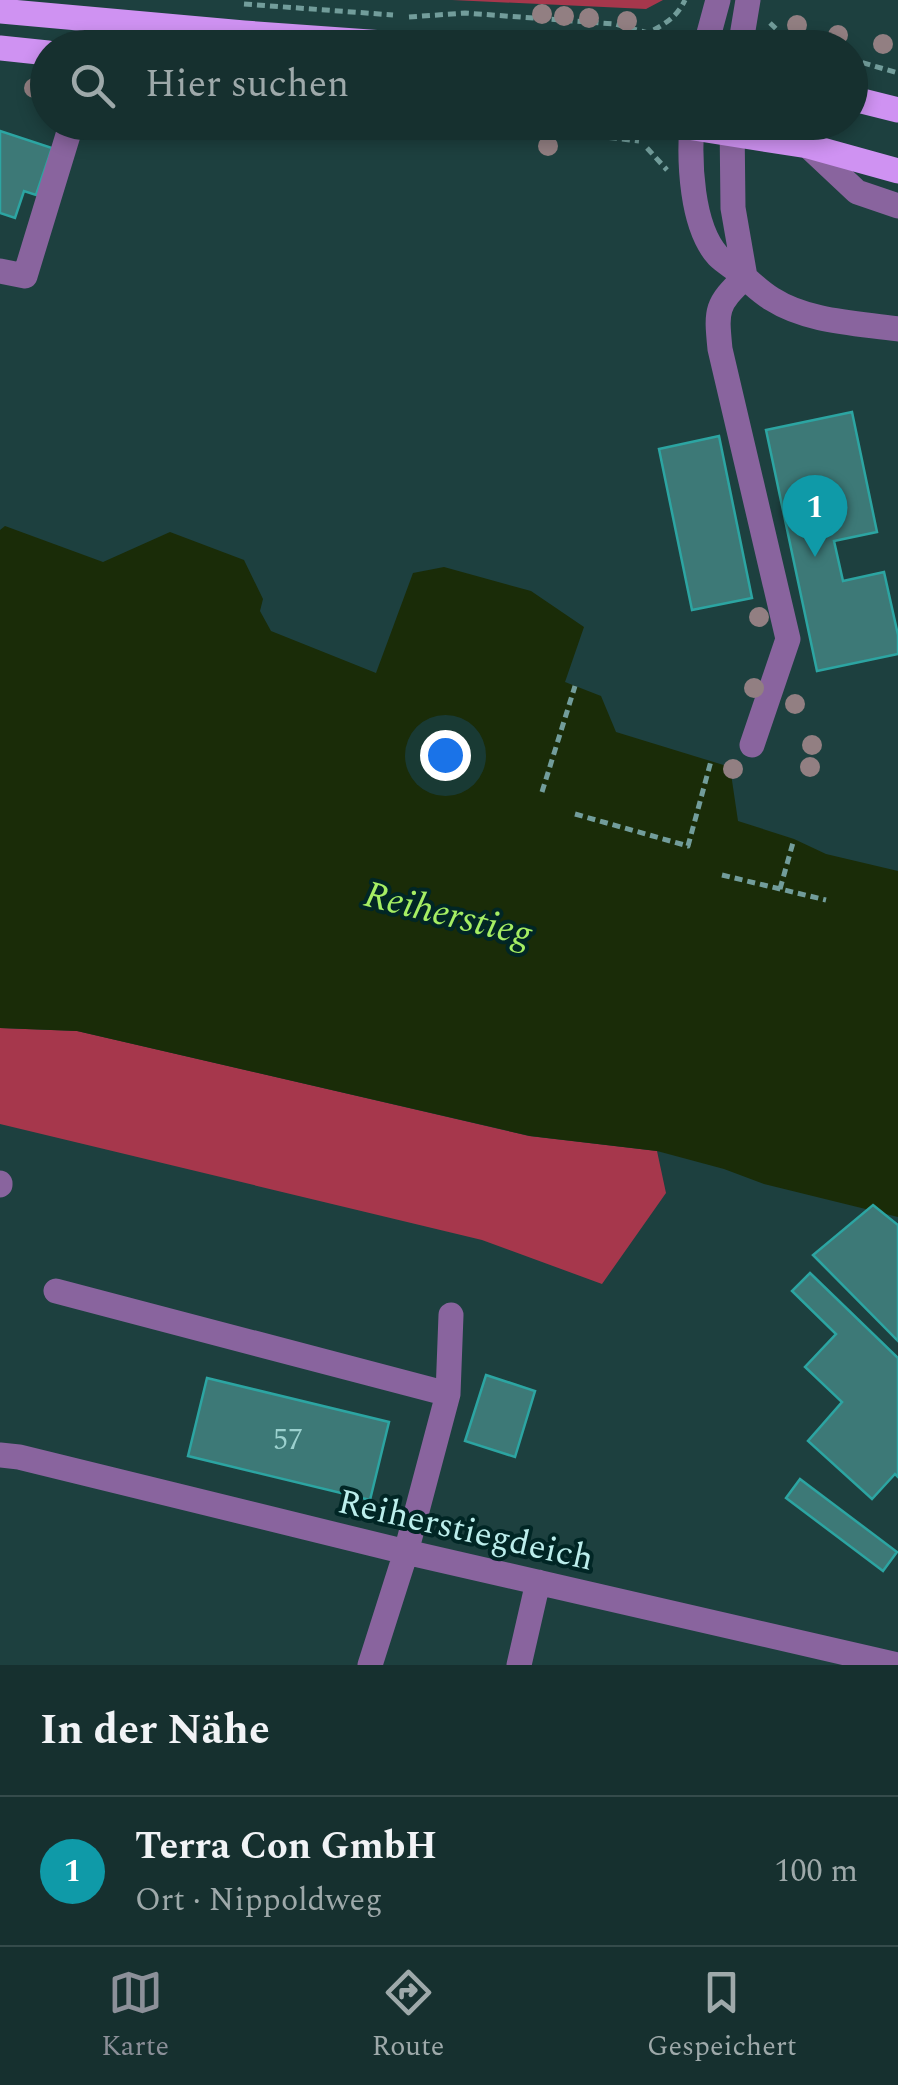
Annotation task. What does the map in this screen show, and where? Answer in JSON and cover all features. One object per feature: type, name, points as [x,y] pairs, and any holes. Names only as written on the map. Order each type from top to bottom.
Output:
[{"type":"main road","points":[[0,10],[212,30]]},
{"type":"main road","points":[[0,48],[30,52]]},
{"type":"main road","points":[[868,102],[898,110]]},
{"type":"main road","points":[[783,140],[898,171]]},
{"type":"street","points":[[709,30],[718,0]]},
{"type":"street","points":[[743,30],[748,0]]},
{"type":"street","points":[[0,270],[25,276],[67,140]]},
{"type":"street","points":[[691,140],[696,195],[708,240],[719,256],[775,302],[810,315],[898,329]]},
{"type":"street","points":[[732,140],[733,208],[745,277]]},
{"type":"street","points":[[808,146],[857,192],[898,206]]},
{"type":"street","points":[[745,277],[721,304],[717,320],[720,349],[788,639],[752,745]]},
{"type":"street","points":[[56,1291],[448,1394]]},
{"type":"street","points":[[370,1665],[406,1552],[448,1394],[451,1316]]},
{"type":"street","name":"Reiherstiegdeich","points":[[10,1456],[406,1552],[898,1663]]},
{"type":"street","points":[[524,1664],[538,1582]]},
{"type":"path","points":[[358,0],[361,12]]},
{"type":"path","points":[[652,30],[679,12],[685,0]]},
{"type":"path","points":[[232,4],[411,17],[465,13],[615,24],[637,30]]},
{"type":"path","points":[[868,64],[898,73]]},
{"type":"path","points":[[542,792],[575,686]]},
{"type":"path","points":[[574,814],[688,846],[711,762]]},
{"type":"path","points":[[780,889],[794,839]]},
{"type":"path","points":[[722,876],[826,900]]},
{"type":"shaded area","points":[[452,0],[663,0],[646,9]]},
{"type":"shaded area","points":[[0,1028],[77,1031],[529,1136],[657,1151],[666,1193],[602,1284],[482,1240],[0,1124]]},
{"type":"water","name":"Reiherstieg","points":[[5,526],[103,562],[170,532],[244,560],[263,599],[260,611],[271,631],[376,673],[413,573],[444,567],[531,591],[584,627],[565,682],[601,696],[616,732],[730,767],[738,821],[826,854],[898,871],[898,1217],[764,1184],[657,1151],[530,1136],[77,1031],[0,1028],[0,530]]},
{"type":"building","points":[[0,131],[52,148],[36,195],[24,191],[15,218],[0,213]]},
{"type":"building","points":[[852,412],[877,532],[834,541],[843,581],[884,572],[898,635],[898,654],[817,671],[766,430]]},
{"type":"building","points":[[719,436],[752,598],[692,610],[659,449]]},
{"type":"building","points":[[873,1205],[898,1225],[898,1341],[813,1255]]},
{"type":"building","points":[[810,1273],[898,1358],[898,1477],[895,1474],[872,1499],[808,1441],[842,1402],[805,1367],[836,1334],[792,1291]]},
{"type":"building","points":[[486,1375],[535,1391],[515,1457],[465,1441]]},
{"type":"building","points":[[207,1378],[389,1422],[370,1500],[188,1456]]},
{"type":"building","points":[[800,1479],[897,1552],[883,1571],[786,1498]]},
{"type":"place","name":"Terra Con GmbH","points":[[815,557]]}]
